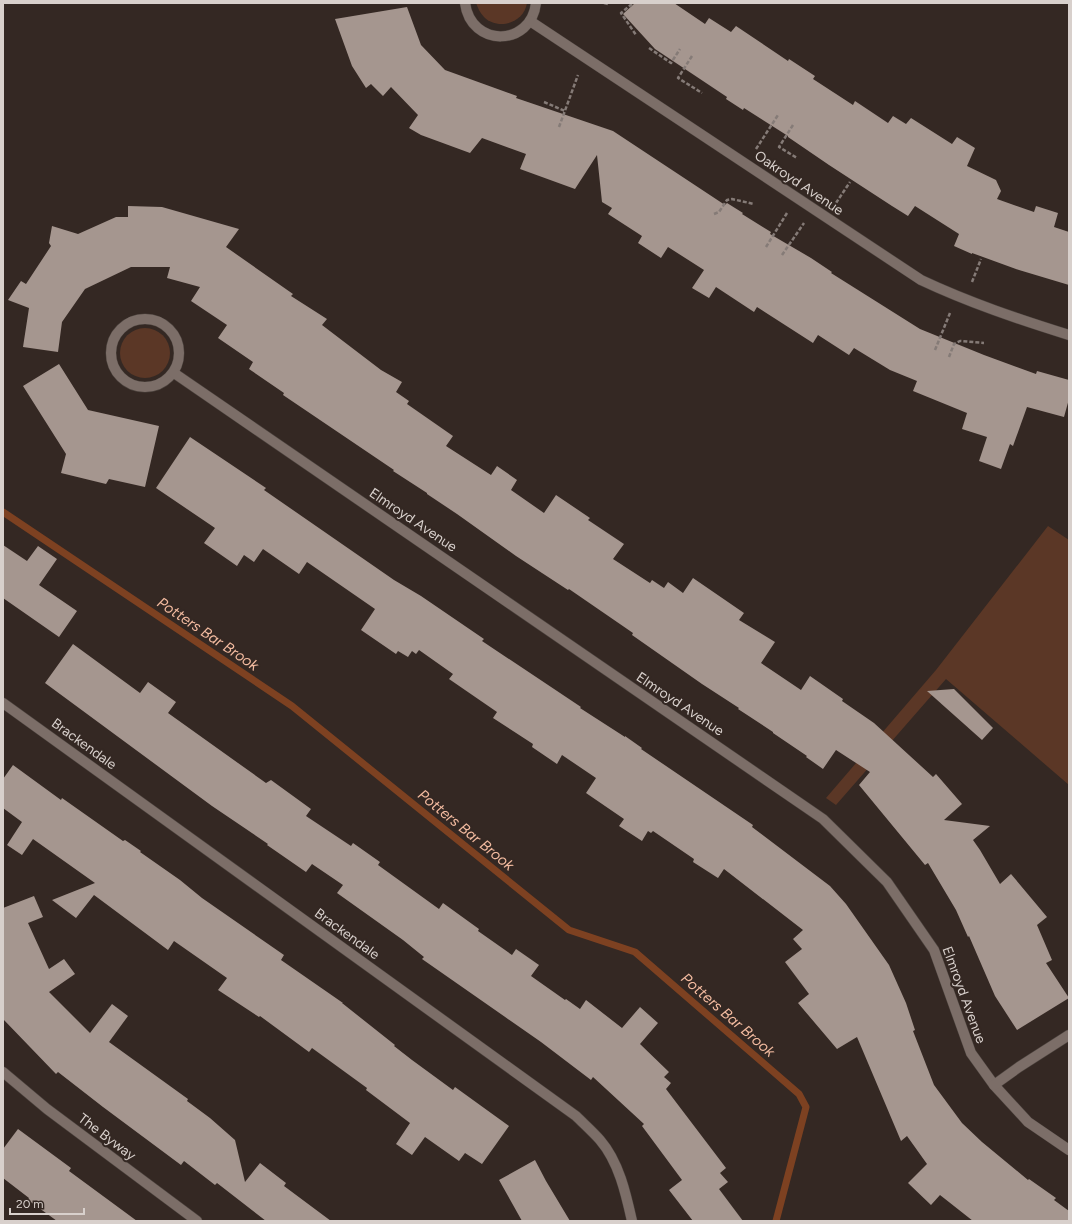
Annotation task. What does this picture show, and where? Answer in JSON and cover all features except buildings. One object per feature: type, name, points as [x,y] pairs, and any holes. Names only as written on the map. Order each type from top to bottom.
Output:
[{"type":"street","points":[[465,3],[466,11],[471,22],[479,30],[489,35],[500,37],[512,35],[522,30],[530,21],[535,10],[536,3]]},
{"type":"street","name":"Oakroyd Avenue","points":[[530,21],[921,280],[963,300],[1069,335]]},
{"type":"street","points":[[144,319],[155,320],[165,324],[173,332],[178,341],[180,352],[179,363],[174,373],[166,381],[155,386],[143,388],[131,385],[121,378],[114,369],[111,357],[111,345],[116,334],[124,326],[133,321],[144,319]]},
{"type":"street","name":"Elmroyd Avenue","points":[[174,373],[823,818],[887,882],[934,950],[971,1054],[994,1085],[1028,1122],[1069,1150]]},
{"type":"street","name":"Brackendale","points":[[3,703],[576,1116],[601,1141],[617,1167],[627,1197],[632,1221]]},
{"type":"street","points":[[994,1085],[1069,1035]]},
{"type":"street","name":"The Byway","points":[[3,1072],[47,1109],[197,1221]]},
{"type":"path","points":[[604,3],[609,3]]},
{"type":"path","points":[[632,4],[622,14],[636,35]]},
{"type":"path","points":[[650,48],[671,63],[680,49]]},
{"type":"path","points":[[692,56],[678,78],[702,94]]},
{"type":"path","points":[[559,127],[578,74]]},
{"type":"path","points":[[544,102],[565,111]]},
{"type":"path","points":[[756,150],[778,115]]},
{"type":"path","points":[[793,124],[779,146],[797,158]]},
{"type":"path","points":[[836,203],[850,182]]},
{"type":"path","points":[[714,214],[719,212],[727,200],[732,199],[754,204]]},
{"type":"path","points":[[766,247],[788,212]]},
{"type":"path","points":[[782,256],[804,223]]},
{"type":"path","points":[[971,285],[981,259]]},
{"type":"path","points":[[935,350],[950,313]]},
{"type":"path","points":[[949,357],[954,344],[960,341],[984,343]]},
{"type":"shaded area","points":[[476,3],[527,3],[525,10],[516,20],[510,23],[496,24],[484,17]]},
{"type":"shaded area","points":[[145,328],[159,332],[166,339],[170,353],[166,367],[159,374],[145,378],[131,374],[124,367],[120,353],[124,339],[131,332]]},
{"type":"shaded area","points":[[1048,526],[1069,540],[1069,785],[946,679],[836,805],[826,798],[936,670]]},
{"type":"waterway","name":"Potters Bar Brook","points":[[3,512],[292,706],[569,930],[635,952],[799,1094],[806,1107],[776,1221]]}]
